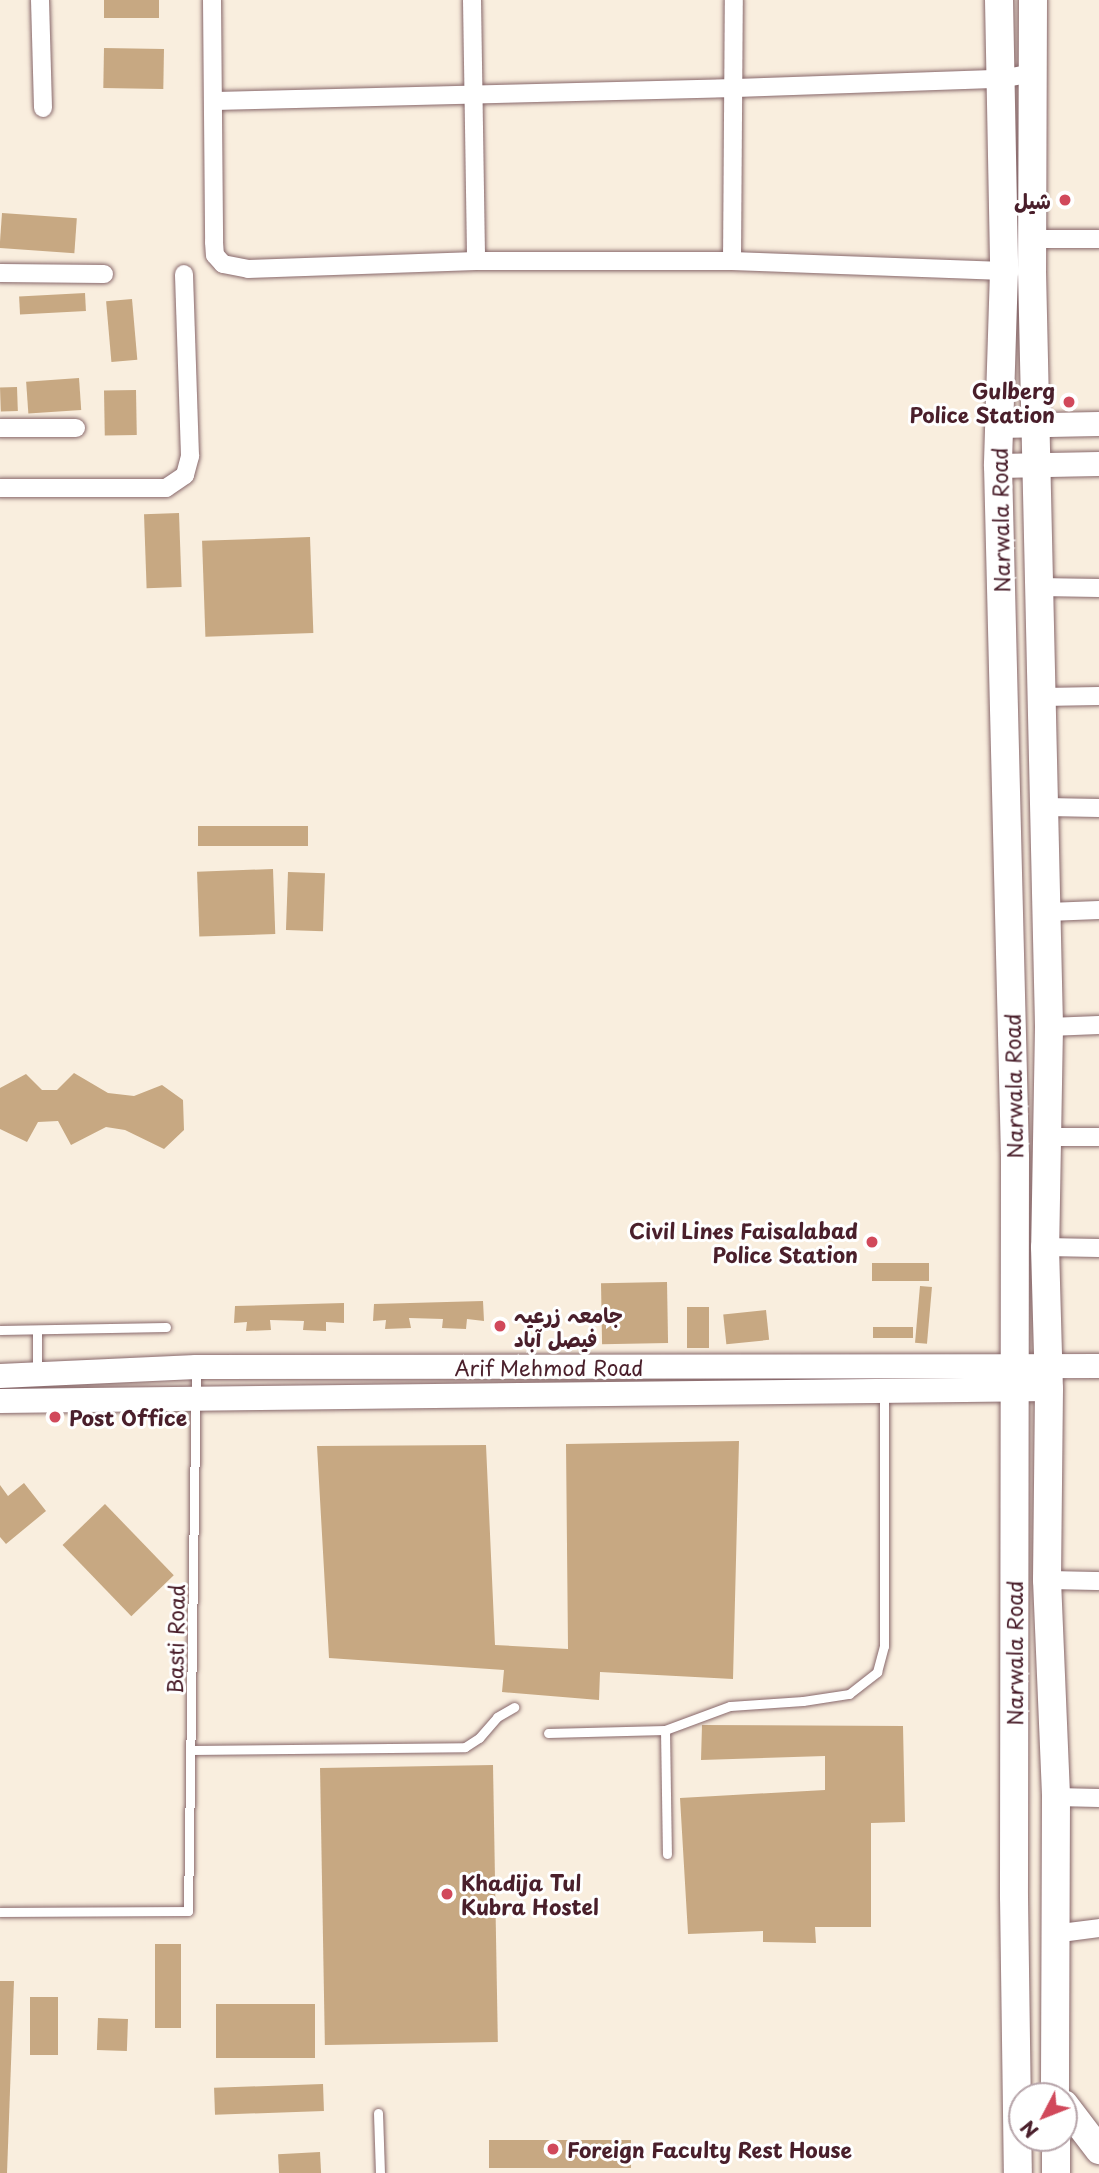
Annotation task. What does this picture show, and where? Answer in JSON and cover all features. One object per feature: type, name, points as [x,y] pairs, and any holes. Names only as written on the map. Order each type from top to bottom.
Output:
[{"type":"main road","name":"Narwala Road","points":[[999,0],[1004,271],[998,466],[1015,1157],[1014,1897],[1018,2173]]},
{"type":"main road","name":"Narwala Road","points":[[1033,0],[1032,239],[1048,912],[1045,1247],[1048,1378],[1047,1580],[1056,1797],[1053,1934],[1058,2082]]},
{"type":"main road","points":[[1078,2123],[1099,2150]]},
{"type":"main road","points":[[1056,2152],[1056,2173]]},
{"type":"street","points":[[40,0],[43,108]]},
{"type":"street","points":[[212,0],[215,101],[214,242],[215,255],[223,264],[248,269],[476,261],[732,261],[1004,271]]},
{"type":"street","points":[[471,0],[476,261]]},
{"type":"street","points":[[732,261],[736,88],[734,0]]},
{"type":"street","points":[[215,101],[474,96],[1000,79],[1034,73]]},
{"type":"street","points":[[1032,239],[1099,239]]},
{"type":"street","points":[[0,273],[104,274]]},
{"type":"street","points":[[0,488],[166,488],[185,475],[190,456],[184,274]]},
{"type":"street","points":[[999,426],[1099,424]]},
{"type":"street","points":[[0,428],[76,428]]},
{"type":"street","points":[[998,466],[1099,464]]},
{"type":"street","points":[[1039,587],[1099,588]]},
{"type":"street","points":[[1043,697],[1099,696]]},
{"type":"street","points":[[1047,807],[1099,808]]},
{"type":"street","points":[[1048,912],[1099,910]]},
{"type":"street","points":[[1049,1027],[1099,1026]]},
{"type":"street","points":[[1047,1137],[1099,1137]]},
{"type":"street","points":[[1045,1247],[1099,1248]]},
{"type":"street","points":[[0,1401],[884,1391],[1015,1378],[1048,1378],[1099,1366]]},
{"type":"street","name":"Arif Mehmod Road","points":[[0,1376],[197,1367],[777,1367],[1015,1378]]},
{"type":"street","points":[[266,1367],[267,1398]]},
{"type":"street","points":[[483,1367],[483,1396]]},
{"type":"street","points":[[776,1393],[777,1367]]},
{"type":"street","points":[[1047,1580],[1099,1581]]},
{"type":"street","points":[[1056,1797],[1099,1798]]},
{"type":"street","points":[[1053,1934],[1099,1928]]},
{"type":"lane","points":[[0,1330],[166,1327]]},
{"type":"lane","points":[[37,1330],[37,1374]]},
{"type":"lane","name":"Basti Road","points":[[0,1912],[188,1911],[197,1367]]},
{"type":"lane","points":[[548,1733],[665,1730],[730,1706],[803,1701],[849,1694],[877,1672],[884,1646],[884,1391]]},
{"type":"lane","points":[[191,1750],[465,1747],[479,1738],[497,1717],[514,1707]]},
{"type":"lane","points":[[665,1730],[667,1854]]},
{"type":"lane","points":[[378,2113],[380,2173]]},
{"type":"building","points":[[104,0],[159,0],[159,18],[104,18]]},
{"type":"building","points":[[104,48],[164,49],[163,89],[103,88]]},
{"type":"building","points":[[2,213],[77,218],[74,253],[0,248]]},
{"type":"building","points":[[85,293],[86,311],[20,314],[19,296]]},
{"type":"building","points":[[132,299],[137,360],[111,362],[106,301]]},
{"type":"building","points":[[79,378],[81,410],[28,414],[26,382]]},
{"type":"building","points":[[17,387],[18,411],[1,412],[0,388]]},
{"type":"building","points":[[136,390],[137,435],[105,436],[104,391]]},
{"type":"building","points":[[179,513],[182,587],[147,588],[144,514]]},
{"type":"building","points":[[310,537],[313,633],[205,637],[202,541]]},
{"type":"building","points":[[198,826],[308,826],[308,846],[198,846]]},
{"type":"building","points":[[273,869],[275,934],[199,937],[197,872]]},
{"type":"building","points":[[288,872],[325,873],[323,931],[286,930]]},
{"type":"building","points":[[74,1073],[108,1093],[134,1096],[162,1085],[183,1100],[184,1130],[164,1149],[125,1130],[106,1127],[71,1145],[58,1121],[38,1122],[27,1142],[0,1129],[0,1088],[26,1074],[42,1090],[57,1090]]},
{"type":"building","points":[[872,1263],[929,1263],[929,1281],[872,1281]]},
{"type":"building","points":[[667,1282],[668,1343],[602,1344],[601,1283]]},
{"type":"building","points":[[920,1286],[932,1287],[927,1344],[915,1343]]},
{"type":"building","points":[[483,1301],[484,1321],[467,1319],[466,1329],[442,1328],[443,1319],[409,1318],[411,1328],[385,1329],[386,1320],[373,1321],[374,1304]]},
{"type":"building","points":[[344,1303],[344,1323],[326,1322],[326,1331],[303,1330],[304,1321],[270,1320],[271,1330],[246,1331],[247,1322],[234,1323],[235,1306]]},
{"type":"building","points":[[687,1307],[709,1307],[709,1348],[687,1348]]},
{"type":"building","points":[[766,1310],[769,1340],[726,1344],[723,1314]]},
{"type":"building","points":[[873,1327],[913,1327],[913,1338],[873,1338]]},
{"type":"building","points":[[739,1441],[733,1679],[600,1672],[599,1700],[502,1692],[504,1670],[329,1658],[317,1446],[486,1445],[495,1645],[568,1649],[566,1444]]},
{"type":"building","points":[[24,1483],[46,1511],[6,1544],[0,1537],[0,1485],[8,1496]]},
{"type":"building","points":[[105,1504],[174,1575],[131,1616],[63,1545]]},
{"type":"building","points":[[702,1725],[903,1726],[905,1822],[871,1823],[871,1927],[815,1927],[816,1943],[763,1942],[763,1931],[688,1934],[680,1798],[825,1790],[825,1756],[701,1760]]},
{"type":"building","points":[[493,1765],[498,2042],[325,2045],[320,1768]]},
{"type":"building","points":[[155,1944],[181,1944],[181,2028],[155,2028]]},
{"type":"building","points":[[0,1981],[14,1981],[7,2173],[0,2173]]},
{"type":"building","points":[[30,1997],[58,1997],[58,2055],[30,2055]]},
{"type":"building","points":[[216,2004],[315,2004],[315,2058],[216,2058]]},
{"type":"building","points":[[98,2018],[128,2019],[127,2051],[97,2050]]},
{"type":"building","points":[[323,2084],[324,2111],[215,2115],[214,2088]]},
{"type":"building","points":[[489,2140],[631,2140],[631,2168],[489,2168]]},
{"type":"building","points":[[320,2152],[321,2173],[279,2173],[278,2154]]},
{"type":"place","name":"شیل","points":[[1065,200]]},
{"type":"place","name":"Gulberg Police Station","points":[[1069,402]]},
{"type":"place","name":"Civil Lines Faisalabad Police Station","points":[[872,1242]]},
{"type":"place","name":"جامعہ زرعیہ فیصل آباد","points":[[500,1326]]},
{"type":"place","name":"Post Office","points":[[55,1417]]},
{"type":"place","name":"Khadija Tul Kubra Hostel","points":[[447,1894]]},
{"type":"place","name":"Foreign Faculty Rest House","points":[[553,2149]]}]
